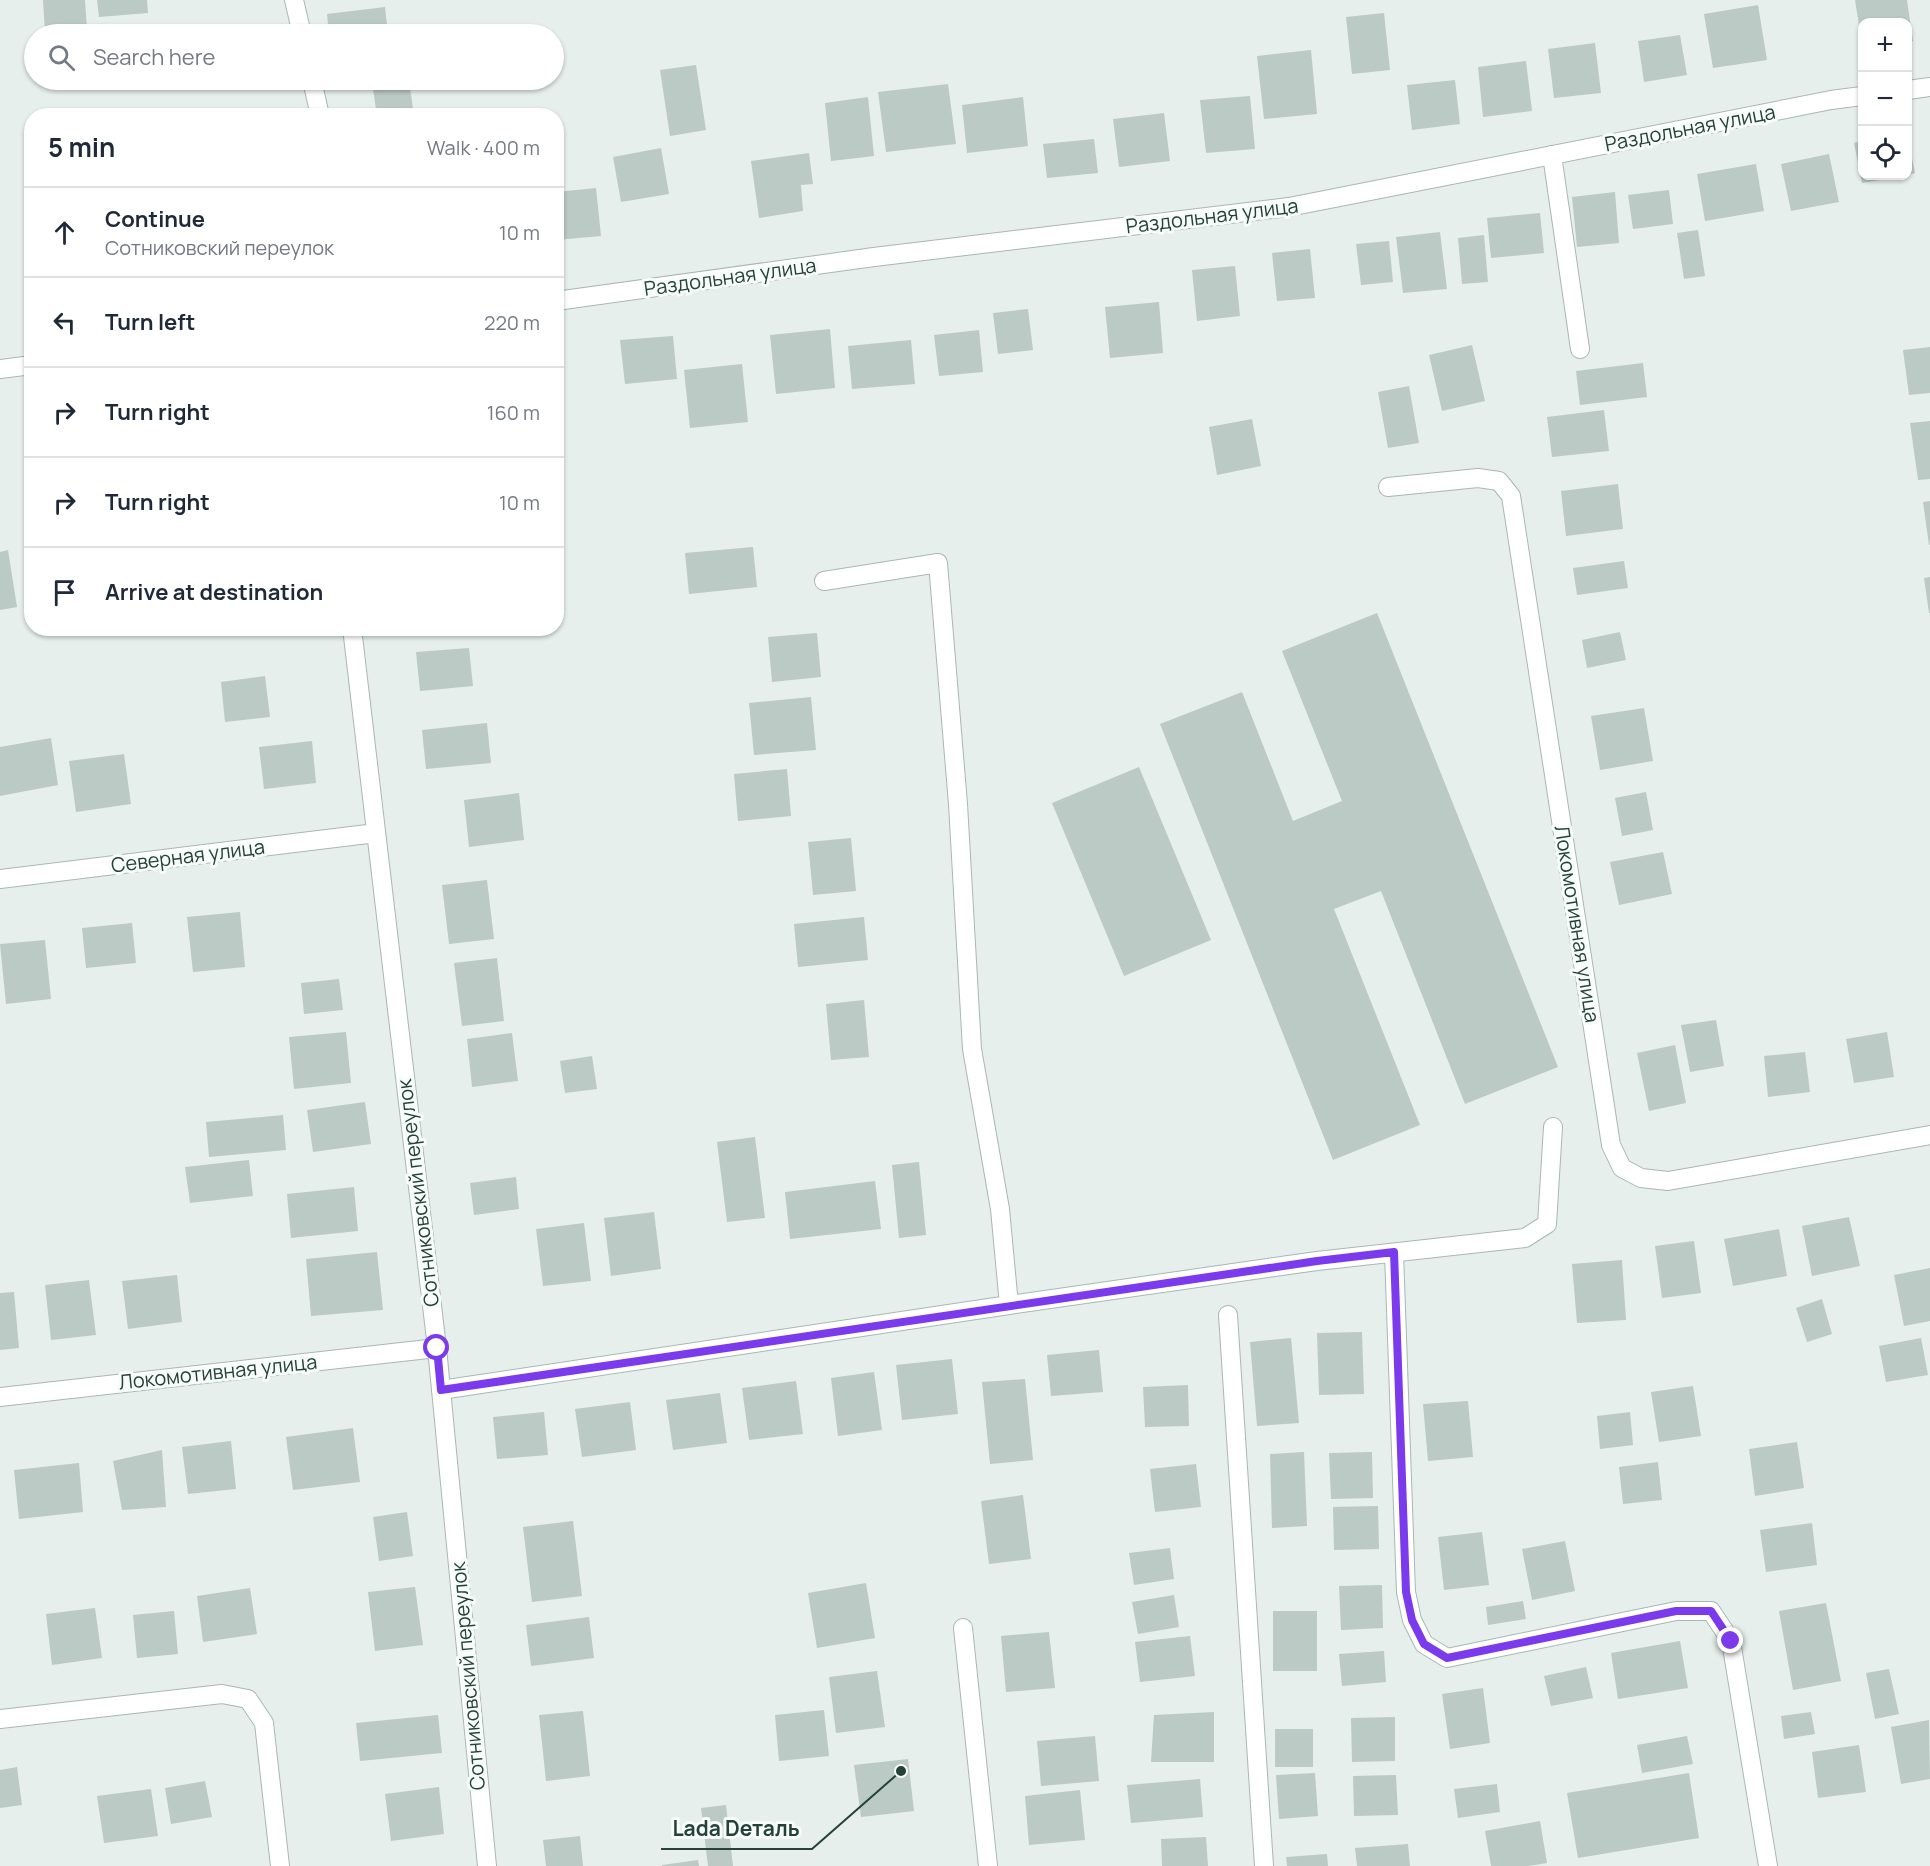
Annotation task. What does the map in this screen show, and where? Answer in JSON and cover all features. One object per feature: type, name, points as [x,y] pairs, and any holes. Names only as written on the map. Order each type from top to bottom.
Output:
[{"type":"street","points":[[294,0],[300,24]]},
{"type":"street","points":[[1912,89],[1930,87]]},
{"type":"street","points":[[314,90],[318,108]]},
{"type":"street","name":"Раздольная улица","points":[[564,300],[874,257],[1289,207],[1831,100],[1858,97]]},
{"type":"street","points":[[1552,155],[1580,349]]},
{"type":"street","points":[[0,369],[24,366]]},
{"type":"street","name":"Локомотивная улица","points":[[1388,487],[1478,478],[1499,481],[1511,496],[1611,1145],[1622,1168],[1641,1178],[1668,1181],[1930,1135]]},
{"type":"street","points":[[824,580],[938,563],[958,804],[972,1049],[1000,1209],[1010,1305]]},
{"type":"street","name":"Сотниковский переулок","points":[[353,636],[437,1348],[487,1866]]},
{"type":"street","name":"Северная улица","points":[[0,879],[376,833]]},
{"type":"street","points":[[441,1390],[1317,1261],[1525,1238],[1547,1224],[1553,1127]]},
{"type":"street","points":[[1394,1252],[1406,1592],[1412,1620],[1424,1644],[1447,1658],[1676,1611],[1711,1611],[1731,1641],[1768,1866]]},
{"type":"street","points":[[1228,1315],[1264,1866]]},
{"type":"street","name":"Локомотивная улица","points":[[0,1396],[437,1348]]},
{"type":"street","points":[[963,1628],[988,1866]]},
{"type":"street","points":[[0,1719],[222,1694],[248,1699],[264,1723],[280,1866]]},
{"type":"building","points":[[43,0],[85,0],[87,24],[44,24]]},
{"type":"building","points":[[97,0],[147,0],[148,13],[99,17]]},
{"type":"building","points":[[1855,0],[1907,0],[1910,18],[1858,19]]},
{"type":"building","points":[[1758,5],[1767,60],[1713,68],[1704,14]]},
{"type":"building","points":[[385,7],[387,24],[328,24],[327,14]]},
{"type":"building","points":[[1384,13],[1390,70],[1352,74],[1346,17]]},
{"type":"building","points":[[1680,35],[1687,75],[1644,82],[1638,41]]},
{"type":"building","points":[[1595,43],[1601,93],[1554,98],[1548,49]]},
{"type":"building","points":[[1311,50],[1317,114],[1264,119],[1257,56]]},
{"type":"building","points":[[1526,61],[1532,111],[1483,117],[1478,67]]},
{"type":"building","points":[[696,65],[706,130],[670,136],[660,70]]},
{"type":"building","points":[[1455,80],[1460,124],[1412,130],[1407,85]]},
{"type":"building","points":[[948,84],[956,144],[886,152],[878,92]]},
{"type":"building","points":[[373,90],[410,90],[413,108],[376,108]]},
{"type":"building","points":[[1250,96],[1255,149],[1206,153],[1200,100]]},
{"type":"building","points":[[868,97],[874,156],[831,161],[825,103]]},
{"type":"building","points":[[1023,97],[1028,146],[967,153],[962,105]]},
{"type":"building","points":[[1164,113],[1170,161],[1119,167],[1113,119]]},
{"type":"building","points":[[1094,139],[1098,173],[1047,178],[1043,144]]},
{"type":"building","points":[[1858,142],[1858,163],[1854,143]]},
{"type":"building","points":[[661,148],[669,194],[621,202],[613,157]]},
{"type":"building","points":[[809,153],[813,184],[801,185],[803,211],[759,218],[751,161]]},
{"type":"building","points":[[1829,154],[1839,202],[1791,211],[1781,164]]},
{"type":"building","points":[[1912,158],[1915,173],[1912,174]]},
{"type":"building","points":[[1756,164],[1764,211],[1705,221],[1697,174]]},
{"type":"building","points":[[1861,180],[1880,180],[1862,183]]},
{"type":"building","points":[[596,188],[601,236],[564,239],[564,191]]},
{"type":"building","points":[[1669,190],[1673,224],[1633,229],[1628,195]]},
{"type":"building","points":[[1615,192],[1619,243],[1577,247],[1572,197]]},
{"type":"building","points":[[1540,213],[1544,253],[1491,258],[1487,218]]},
{"type":"building","points":[[1698,230],[1705,276],[1684,279],[1677,233]]},
{"type":"building","points":[[1440,232],[1447,289],[1403,293],[1396,237]]},
{"type":"building","points":[[1484,235],[1488,282],[1462,284],[1458,238]]},
{"type":"building","points":[[1389,241],[1393,282],[1361,285],[1356,244]]},
{"type":"building","points":[[1310,249],[1315,298],[1277,301],[1272,253]]},
{"type":"building","points":[[1235,266],[1240,316],[1197,321],[1192,270]]},
{"type":"building","points":[[1159,302],[1163,353],[1110,358],[1105,307]]},
{"type":"building","points":[[1028,309],[1033,350],[998,354],[993,313]]},
{"type":"building","points":[[830,329],[835,388],[776,394],[770,335]]},
{"type":"building","points":[[979,330],[983,372],[939,376],[934,335]]},
{"type":"building","points":[[673,336],[677,379],[625,384],[620,340]]},
{"type":"building","points":[[911,340],[915,384],[852,389],[848,346]]},
{"type":"building","points":[[1472,345],[1485,401],[1442,411],[1429,355]]},
{"type":"building","points":[[1930,347],[1930,393],[1909,395],[1903,350]]},
{"type":"building","points":[[1643,363],[1647,397],[1580,405],[1576,371]]},
{"type":"building","points":[[742,364],[748,422],[690,428],[684,370]]},
{"type":"building","points":[[1409,386],[1419,443],[1388,448],[1378,392]]},
{"type":"building","points":[[1604,410],[1609,451],[1552,457],[1547,417]]},
{"type":"building","points":[[1252,419],[1261,466],[1217,475],[1209,427]]},
{"type":"building","points":[[1930,421],[1930,479],[1918,480],[1910,423]]},
{"type":"building","points":[[1618,484],[1623,529],[1566,536],[1561,491]]},
{"type":"building","points":[[1930,501],[1930,545],[1929,545],[1923,502]]},
{"type":"building","points":[[753,547],[757,587],[689,594],[685,553]]},
{"type":"building","points":[[8,550],[17,607],[0,610],[0,552]]},
{"type":"building","points":[[1624,561],[1628,588],[1577,595],[1573,568]]},
{"type":"building","points":[[1930,577],[1930,613],[1929,613],[1924,578]]},
{"type":"building","points":[[1377,613],[1558,1067],[1465,1104],[1381,891],[1334,909],[1420,1125],[1333,1160],[1160,724],[1242,692],[1293,821],[1342,801],[1282,651]]},
{"type":"building","points":[[1620,632],[1626,660],[1587,668],[1582,640]]},
{"type":"building","points":[[817,633],[821,677],[772,682],[768,637]]},
{"type":"building","points":[[469,648],[473,686],[420,691],[416,652]]},
{"type":"building","points":[[265,676],[270,717],[225,722],[221,682]]},
{"type":"building","points":[[811,697],[816,750],[754,755],[749,703]]},
{"type":"building","points":[[1644,708],[1653,761],[1600,770],[1591,716]]},
{"type":"building","points":[[487,723],[491,763],[426,769],[422,730]]},
{"type":"building","points":[[51,738],[58,785],[0,796],[0,747]]},
{"type":"building","points":[[312,741],[316,783],[264,789],[259,747]]},
{"type":"building","points":[[124,754],[131,804],[76,812],[69,761]]},
{"type":"building","points":[[1139,767],[1211,940],[1124,976],[1052,803]]},
{"type":"building","points":[[787,769],[791,816],[738,821],[734,774]]},
{"type":"building","points":[[1646,792],[1653,830],[1622,836],[1615,798]]},
{"type":"building","points":[[519,793],[524,840],[469,847],[464,800]]},
{"type":"building","points":[[851,838],[856,891],[813,895],[808,842]]},
{"type":"building","points":[[1663,852],[1672,894],[1619,905],[1610,862]]},
{"type":"building","points":[[487,880],[494,939],[449,944],[442,885]]},
{"type":"building","points":[[240,912],[245,967],[193,972],[187,917]]},
{"type":"building","points":[[864,917],[868,960],[798,967],[794,924]]},
{"type":"building","points":[[132,923],[136,963],[86,968],[82,928]]},
{"type":"building","points":[[45,940],[51,999],[6,1004],[0,944]]},
{"type":"building","points":[[497,958],[504,1021],[462,1026],[454,963]]},
{"type":"building","points":[[339,979],[343,1010],[304,1014],[301,983]]},
{"type":"building","points":[[864,1000],[869,1057],[831,1060],[826,1004]]},
{"type":"building","points":[[1716,1020],[1724,1066],[1690,1072],[1681,1025]]},
{"type":"building","points":[[346,1032],[351,1083],[294,1089],[289,1037]]},
{"type":"building","points":[[1887,1032],[1894,1077],[1854,1083],[1846,1039]]},
{"type":"building","points":[[512,1033],[518,1081],[472,1087],[467,1039]]},
{"type":"building","points":[[1675,1045],[1686,1103],[1649,1111],[1637,1053]]},
{"type":"building","points":[[1805,1052],[1810,1092],[1768,1097],[1764,1056]]},
{"type":"building","points":[[592,1056],[597,1089],[565,1093],[560,1061]]},
{"type":"building","points":[[365,1102],[371,1144],[313,1152],[307,1110]]},
{"type":"building","points":[[283,1115],[286,1150],[209,1157],[206,1122]]},
{"type":"building","points":[[755,1137],[765,1218],[727,1222],[717,1142]]},
{"type":"building","points":[[249,1160],[253,1196],[190,1203],[185,1167]]},
{"type":"building","points":[[919,1162],[926,1235],[899,1238],[892,1165]]},
{"type":"building","points":[[516,1177],[519,1209],[474,1215],[470,1183]]},
{"type":"building","points":[[875,1181],[881,1229],[790,1239],[785,1192]]},
{"type":"building","points":[[354,1187],[358,1231],[291,1238],[287,1194]]},
{"type":"building","points":[[654,1212],[661,1269],[611,1276],[604,1218]]},
{"type":"building","points":[[1849,1217],[1860,1266],[1812,1276],[1802,1226]]},
{"type":"building","points":[[584,1223],[591,1281],[543,1286],[536,1229]]},
{"type":"building","points":[[1779,1229],[1787,1276],[1733,1286],[1724,1239]]},
{"type":"building","points":[[1694,1241],[1701,1293],[1662,1298],[1655,1246]]},
{"type":"building","points":[[377,1252],[383,1310],[311,1316],[306,1259]]},
{"type":"building","points":[[1622,1260],[1626,1320],[1577,1323],[1572,1264]]},
{"type":"building","points":[[1930,1268],[1930,1321],[1904,1326],[1894,1275]]},
{"type":"building","points":[[177,1275],[182,1322],[128,1329],[122,1281]]},
{"type":"building","points":[[89,1280],[96,1335],[51,1340],[45,1285]]},
{"type":"building","points":[[14,1292],[19,1348],[0,1350],[0,1293]]},
{"type":"building","points":[[1822,1299],[1832,1334],[1807,1342],[1796,1308]]},
{"type":"building","points":[[1362,1332],[1364,1394],[1319,1395],[1317,1333]]},
{"type":"building","points":[[1291,1338],[1299,1423],[1257,1426],[1250,1342]]},
{"type":"building","points":[[1921,1338],[1928,1375],[1886,1382],[1879,1346]]},
{"type":"building","points":[[1099,1350],[1103,1392],[1051,1396],[1047,1355]]},
{"type":"building","points":[[952,1359],[958,1414],[902,1420],[896,1365]]},
{"type":"building","points":[[874,1372],[882,1430],[838,1436],[831,1378]]},
{"type":"building","points":[[1025,1379],[1033,1460],[990,1464],[982,1382]]},
{"type":"building","points":[[796,1381],[803,1434],[749,1440],[742,1388]]},
{"type":"building","points":[[1188,1385],[1189,1426],[1145,1427],[1143,1387]]},
{"type":"building","points":[[1693,1386],[1701,1436],[1659,1442],[1651,1392]]},
{"type":"building","points":[[720,1393],[727,1443],[673,1450],[666,1400]]},
{"type":"building","points":[[1468,1401],[1473,1457],[1428,1461],[1423,1404]]},
{"type":"building","points":[[630,1402],[636,1450],[582,1457],[575,1409]]},
{"type":"building","points":[[544,1412],[548,1455],[497,1459],[493,1417]]},
{"type":"building","points":[[1630,1412],[1633,1445],[1600,1449],[1597,1416]]},
{"type":"building","points":[[353,1428],[360,1482],[293,1490],[286,1437]]},
{"type":"building","points":[[231,1441],[236,1489],[188,1494],[182,1447]]},
{"type":"building","points":[[1797,1442],[1804,1488],[1755,1496],[1749,1449]]},
{"type":"building","points":[[162,1450],[166,1507],[122,1510],[113,1461]]},
{"type":"building","points":[[1304,1452],[1307,1526],[1272,1528],[1270,1454]]},
{"type":"building","points":[[1372,1452],[1373,1498],[1331,1499],[1329,1453]]},
{"type":"building","points":[[1658,1462],[1662,1500],[1623,1504],[1619,1467]]},
{"type":"building","points":[[79,1463],[83,1512],[19,1519],[14,1470]]},
{"type":"building","points":[[1196,1464],[1201,1507],[1155,1512],[1150,1469]]},
{"type":"building","points":[[1023,1495],[1031,1559],[989,1564],[981,1501]]},
{"type":"building","points":[[1378,1506],[1379,1549],[1334,1550],[1333,1507]]},
{"type":"building","points":[[407,1512],[413,1556],[379,1561],[373,1517]]},
{"type":"building","points":[[573,1521],[582,1596],[532,1602],[523,1527]]},
{"type":"building","points":[[1812,1523],[1817,1565],[1766,1572],[1760,1530]]},
{"type":"building","points":[[1482,1532],[1489,1585],[1444,1590],[1438,1537]]},
{"type":"building","points":[[1565,1541],[1575,1591],[1532,1600],[1522,1549]]},
{"type":"building","points":[[1170,1548],[1174,1579],[1134,1585],[1129,1553]]},
{"type":"building","points":[[866,1583],[875,1638],[817,1648],[808,1593]]},
{"type":"building","points":[[1382,1585],[1383,1628],[1341,1630],[1339,1586]]},
{"type":"building","points":[[415,1587],[423,1645],[375,1651],[368,1592]]},
{"type":"building","points":[[250,1588],[257,1634],[203,1642],[197,1596]]},
{"type":"building","points":[[1174,1595],[1179,1627],[1138,1634],[1132,1602]]},
{"type":"building","points":[[1523,1601],[1526,1619],[1488,1625],[1486,1607]]},
{"type":"building","points":[[1826,1603],[1841,1681],[1793,1690],[1779,1611]]},
{"type":"building","points":[[95,1608],[102,1658],[52,1665],[46,1614]]},
{"type":"building","points":[[174,1611],[178,1654],[137,1658],[133,1615]]},
{"type":"building","points":[[1273,1611],[1317,1611],[1317,1671],[1273,1671]]},
{"type":"building","points":[[589,1617],[594,1658],[531,1666],[526,1625]]},
{"type":"building","points":[[1049,1632],[1055,1688],[1006,1692],[1001,1636]]},
{"type":"building","points":[[1190,1636],[1195,1676],[1140,1682],[1135,1642]]},
{"type":"building","points":[[1680,1641],[1688,1688],[1618,1699],[1611,1653]]},
{"type":"building","points":[[1384,1651],[1386,1682],[1342,1686],[1339,1654]]},
{"type":"building","points":[[1586,1667],[1593,1698],[1551,1706],[1544,1676]]},
{"type":"building","points":[[1889,1669],[1899,1714],[1875,1719],[1866,1673]]},
{"type":"building","points":[[877,1671],[885,1727],[836,1733],[829,1677]]},
{"type":"building","points":[[1483,1688],[1490,1743],[1450,1749],[1442,1694]]},
{"type":"building","points":[[824,1710],[829,1756],[779,1761],[775,1715]]},
{"type":"building","points":[[583,1711],[590,1776],[546,1781],[539,1715]]},
{"type":"building","points":[[1214,1712],[1214,1762],[1151,1762],[1154,1715]]},
{"type":"building","points":[[1811,1712],[1815,1734],[1784,1739],[1781,1716]]},
{"type":"building","points":[[438,1715],[442,1753],[360,1761],[356,1723]]},
{"type":"building","points":[[1395,1717],[1395,1761],[1352,1762],[1351,1718]]},
{"type":"building","points":[[1929,1720],[1930,1779],[1901,1784],[1891,1727]]},
{"type":"building","points":[[1275,1729],[1313,1729],[1313,1767],[1275,1767]]},
{"type":"building","points":[[1095,1736],[1099,1781],[1041,1786],[1037,1741]]},
{"type":"building","points":[[1687,1736],[1693,1764],[1642,1773],[1637,1745]]},
{"type":"building","points":[[1859,1745],[1866,1792],[1818,1798],[1812,1752]]},
{"type":"building","points":[[908,1759],[914,1811],[861,1817],[854,1765]]},
{"type":"building","points":[[17,1767],[22,1805],[0,1808],[0,1770]]},
{"type":"building","points":[[1315,1773],[1318,1816],[1279,1819],[1276,1775]]},
{"type":"building","points":[[1689,1773],[1699,1838],[1578,1858],[1567,1793]]},
{"type":"building","points":[[1396,1775],[1398,1815],[1354,1816],[1353,1776]]},
{"type":"building","points":[[1200,1779],[1203,1817],[1131,1823],[1127,1785]]},
{"type":"building","points":[[205,1781],[212,1817],[171,1824],[165,1788]]},
{"type":"building","points":[[1497,1784],[1500,1812],[1458,1818],[1454,1789]]},
{"type":"building","points":[[439,1787],[444,1834],[391,1841],[385,1794]]},
{"type":"building","points":[[151,1789],[158,1836],[104,1843],[97,1796]]},
{"type":"building","points":[[1080,1790],[1085,1840],[1029,1845],[1025,1796]]},
{"type":"building","points":[[726,1805],[733,1866],[708,1866],[701,1808]]},
{"type":"building","points":[[1540,1821],[1547,1863],[1529,1866],[1491,1866],[1485,1831]]},
{"type":"building","points":[[580,1836],[583,1866],[546,1866],[543,1840]]},
{"type":"building","points":[[1206,1837],[1208,1866],[1162,1866],[1161,1839]]},
{"type":"building","points":[[1408,1844],[1410,1866],[1357,1866],[1355,1848]]},
{"type":"building","points":[[1327,1854],[1328,1866],[1287,1866],[1286,1857]]},
{"type":"building","points":[[698,1860],[699,1866],[662,1866],[662,1865]]},
{"type":"place","name":"Lada Dеталь","points":[[901,1771]]},
{"type":"route","points":[[437,1348],[441,1390],[1010,1305],[1394,1252],[1406,1592],[1412,1620],[1424,1644],[1447,1658],[1676,1611],[1711,1611],[1731,1641]]}]
